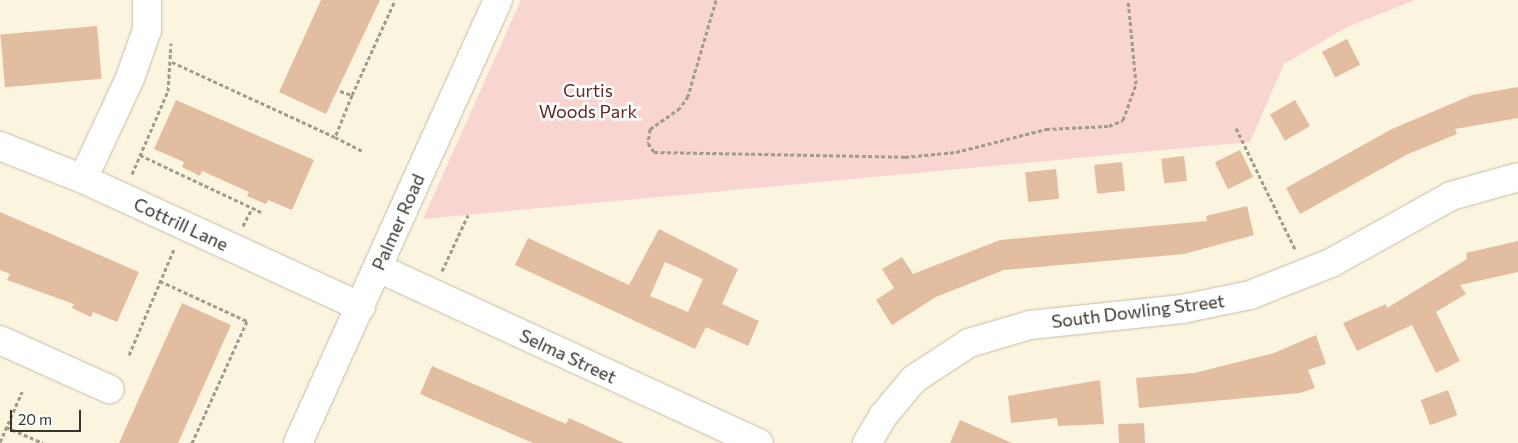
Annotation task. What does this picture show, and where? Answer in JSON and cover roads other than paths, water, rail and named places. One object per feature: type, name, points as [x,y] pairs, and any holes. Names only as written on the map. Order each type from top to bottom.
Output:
[{"type":"street","points":[[83,179],[130,78],[147,30],[147,0]]},
{"type":"street","name":"Palmer Road","points":[[298,443],[498,0]]},
{"type":"street","name":"Cottrill Lane","points":[[0,146],[83,179],[361,307]]},
{"type":"street","name":"South Dowling Street","points":[[867,443],[883,416],[914,380],[969,343],[1030,325],[1182,310],[1250,295],[1331,263],[1450,196],[1518,177]]},
{"type":"street","name":"Selma Street","points":[[378,268],[431,294],[759,443]]},
{"type":"street","points":[[0,340],[110,389]]},
{"type":"park label","name":"Curtis Woods Park","points":[[588,101]]}]
